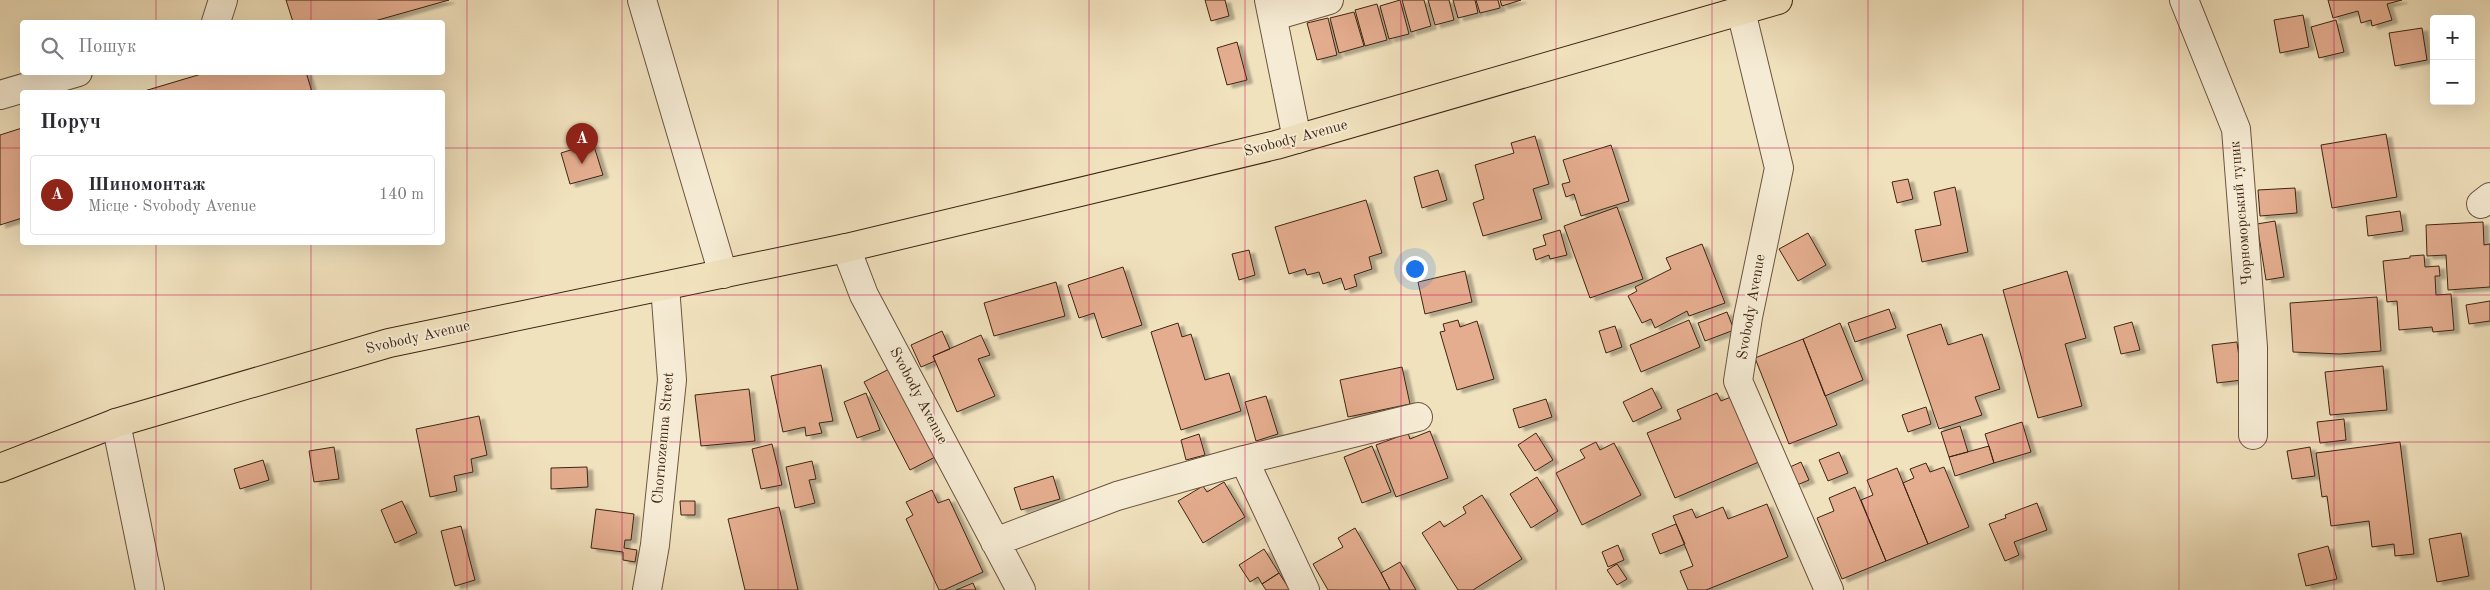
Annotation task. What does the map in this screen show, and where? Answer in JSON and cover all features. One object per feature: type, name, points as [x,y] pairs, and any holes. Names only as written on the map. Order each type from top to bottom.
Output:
[{"type":"main road","name":"Svobody Avenue","points":[[0,468],[116,423],[388,343],[846,248],[1297,140],[1778,0]]},
{"type":"street","points":[[217,20],[223,0]]},
{"type":"street","points":[[642,0],[723,274]]},
{"type":"street","points":[[1297,140],[1271,8],[1329,0]]},
{"type":"street","name":"Чорноморський тупик","points":[[2184,0],[2236,129],[2253,347],[2253,435]]},
{"type":"street","name":"Svobody Avenue","points":[[1741,11],[1779,168],[1748,317],[1738,381],[1829,590]]},
{"type":"street","points":[[0,96],[68,75]]},
{"type":"street","name":"Svobody Avenue","points":[[846,248],[864,295],[1021,590]]},
{"type":"street","name":"Chornozemna Street","points":[[647,590],[655,545],[672,380],[665,286]]},
{"type":"street","points":[[995,542],[1117,496],[1244,460],[1418,417]]},
{"type":"street","points":[[116,423],[150,590]]},
{"type":"street","points":[[1244,460],[1305,590]]},
{"type":"building","points":[[286,0],[449,0],[378,20],[292,20]]},
{"type":"building","points":[[1205,0],[1225,0],[1229,16],[1211,21]]},
{"type":"building","points":[[1400,0],[1409,34],[1389,39],[1380,6]]},
{"type":"building","points":[[1402,0],[1424,0],[1431,26],[1411,32]]},
{"type":"building","points":[[1428,0],[1449,0],[1454,20],[1435,25]]},
{"type":"building","points":[[1453,0],[1475,0],[1478,13],[1458,18]]},
{"type":"building","points":[[1476,0],[1498,0],[1500,8],[1480,13]]},
{"type":"building","points":[[1500,0],[1521,0],[1502,6]]},
{"type":"building","points":[[2328,0],[2402,0],[2387,4],[2392,20],[2372,26],[2371,20],[2361,23],[2358,11],[2333,18]]},
{"type":"building","points":[[1377,4],[1387,40],[1365,46],[1355,10]]},
{"type":"building","points":[[1354,12],[1364,46],[1339,53],[1330,18]]},
{"type":"building","points":[[2303,15],[2309,47],[2280,53],[2274,20]]},
{"type":"building","points":[[1328,18],[1337,55],[1317,60],[1307,23]]},
{"type":"building","points":[[2336,20],[2344,52],[2319,58],[2311,27]]},
{"type":"building","points":[[2422,28],[2427,60],[2395,66],[2389,33]]},
{"type":"building","points":[[1237,42],[1247,80],[1227,85],[1217,48]]},
{"type":"building","points":[[198,75],[307,75],[311,90],[148,90]]},
{"type":"building","points":[[20,129],[20,219],[0,225],[0,135]]},
{"type":"building","points":[[2386,134],[2397,197],[2332,208],[2321,145]]},
{"type":"building","points":[[1535,136],[1549,184],[1533,189],[1542,219],[1483,236],[1473,203],[1484,199],[1475,165],[1514,153],[1511,143]]},
{"type":"building","points":[[593,143],[603,175],[570,184],[561,153]]},
{"type":"building","points":[[1611,145],[1629,201],[1581,216],[1574,194],[1566,197],[1562,184],[1570,182],[1563,160]]},
{"type":"building","points":[[1438,170],[1447,200],[1422,208],[1414,177]]},
{"type":"building","points":[[1908,179],[1913,199],[1897,203],[1892,182]]},
{"type":"building","points":[[1955,187],[1968,252],[1922,262],[1915,230],[1941,225],[1934,192]]},
{"type":"building","points":[[2295,188],[2297,213],[2260,216],[2258,190]]},
{"type":"building","points":[[1366,200],[1382,253],[1369,257],[1372,269],[1354,275],[1357,286],[1345,290],[1341,278],[1323,284],[1319,272],[1307,275],[1305,269],[1289,274],[1275,227]]},
{"type":"building","points":[[1617,207],[1643,279],[1590,298],[1564,226]]},
{"type":"building","points":[[2400,211],[2403,231],[2368,236],[2366,216]]},
{"type":"building","points":[[2275,221],[2284,277],[2266,280],[2257,224]]},
{"type":"building","points":[[2483,222],[2484,245],[2490,244],[2490,287],[2448,290],[2446,255],[2427,256],[2426,225]]},
{"type":"building","points":[[1560,230],[1567,255],[1550,259],[1549,255],[1536,260],[1533,249],[1546,245],[1543,235]]},
{"type":"building","points":[[1808,233],[1826,265],[1798,281],[1779,249]]},
{"type":"building","points":[[1702,244],[1725,303],[1689,316],[1687,311],[1655,328],[1651,319],[1642,323],[1628,296],[1637,291],[1635,287],[1671,269],[1666,258]]},
{"type":"building","points":[[1249,250],[1255,275],[1239,280],[1232,254]]},
{"type":"building","points":[[2424,255],[2425,267],[2439,266],[2440,276],[2435,276],[2436,295],[2451,294],[2454,330],[2433,332],[2432,327],[2399,330],[2397,301],[2387,302],[2383,261]]},
{"type":"building","points":[[1123,267],[1142,325],[1102,338],[1094,313],[1079,318],[1068,285]]},
{"type":"building","points":[[1465,271],[1472,302],[1425,314],[1418,282]]},
{"type":"building","points":[[2067,271],[2086,338],[2065,344],[2082,406],[2038,418],[2003,290]]},
{"type":"building","points":[[1056,282],[1065,316],[994,336],[984,303]]},
{"type":"building","points":[[2377,297],[2381,351],[2340,354],[2293,352],[2290,303]]},
{"type":"building","points":[[2490,301],[2490,321],[2469,324],[2466,305]]},
{"type":"building","points":[[1889,309],[1896,328],[1855,342],[1848,323]]},
{"type":"building","points":[[1727,312],[1734,330],[1705,341],[1698,323]]},
{"type":"building","points":[[1458,320],[1460,327],[1477,321],[1494,379],[1457,390],[1440,332],[1445,331],[1443,324]]},
{"type":"building","points":[[1689,320],[1700,347],[1641,372],[1630,345]]},
{"type":"building","points":[[2132,322],[2140,350],[2121,354],[2114,327]]},
{"type":"building","points":[[1178,323],[1182,337],[1191,334],[1205,380],[1229,373],[1241,411],[1181,430],[1151,332]]},
{"type":"building","points":[[1840,323],[1863,380],[1825,396],[1803,339]]},
{"type":"building","points":[[1941,324],[1948,345],[1982,334],[2000,389],[1975,397],[1982,415],[1939,429],[1907,335]]},
{"type":"building","points":[[1615,326],[1622,347],[1606,353],[1599,331]]},
{"type":"building","points":[[942,331],[950,349],[933,356],[935,361],[921,367],[911,345]]},
{"type":"building","points":[[981,335],[990,355],[978,359],[995,396],[957,412],[933,356]]},
{"type":"building","points":[[1803,339],[1837,425],[1789,444],[1755,358]]},
{"type":"building","points":[[2237,342],[2242,380],[2217,383],[2212,345]]},
{"type":"building","points":[[821,365],[833,421],[819,423],[822,433],[806,436],[805,427],[783,432],[771,376]]},
{"type":"building","points":[[2383,366],[2387,410],[2330,415],[2325,372]]},
{"type":"building","points":[[1402,367],[1410,404],[1348,417],[1340,380]]},
{"type":"building","points":[[891,368],[937,456],[910,470],[864,382]]},
{"type":"building","points":[[1652,388],[1662,408],[1633,422],[1623,402]]},
{"type":"building","points":[[749,389],[755,441],[701,446],[695,395]]},
{"type":"building","points":[[866,393],[880,430],[857,438],[844,402]]},
{"type":"building","points":[[1717,393],[1721,401],[1733,396],[1761,461],[1675,498],[1647,433],[1681,419],[1677,410]]},
{"type":"building","points":[[1266,396],[1278,434],[1256,441],[1245,402]]},
{"type":"building","points":[[1546,399],[1552,417],[1519,428],[1513,409]]},
{"type":"building","points":[[1926,407],[1931,424],[1908,432],[1902,415]]},
{"type":"building","points":[[479,416],[487,455],[471,459],[473,472],[454,476],[457,491],[430,497],[416,429]]},
{"type":"building","points":[[2344,419],[2346,440],[2320,443],[2317,422]]},
{"type":"building","points":[[2022,422],[2031,452],[1994,463],[1985,434]]},
{"type":"building","points":[[1960,426],[1968,452],[1949,457],[1941,432]]},
{"type":"building","points":[[1430,431],[1448,478],[1396,497],[1376,445],[1408,433],[1410,439]]},
{"type":"building","points":[[1536,433],[1553,460],[1535,471],[1518,445]]},
{"type":"building","points":[[1199,434],[1205,455],[1186,460],[1181,440]]},
{"type":"building","points":[[1596,442],[1600,450],[1614,443],[1641,495],[1582,525],[1556,473],[1585,458],[1580,450]]},
{"type":"building","points":[[2400,442],[2414,554],[2395,556],[2394,544],[2372,547],[2369,521],[2331,526],[2327,496],[2322,497],[2316,453]]},
{"type":"building","points":[[772,444],[782,485],[761,489],[752,449]]},
{"type":"building","points":[[1372,446],[1391,492],[1362,503],[1344,457]]},
{"type":"building","points":[[1989,446],[1994,463],[1955,476],[1949,457]]},
{"type":"building","points":[[334,447],[339,479],[314,482],[309,451]]},
{"type":"building","points":[[2310,447],[2315,476],[2292,479],[2287,451]]},
{"type":"building","points":[[1839,452],[1848,473],[1828,481],[1819,460]]},
{"type":"building","points":[[263,460],[269,480],[240,489],[234,469]]},
{"type":"building","points":[[812,461],[816,479],[809,480],[815,503],[795,508],[786,467]]},
{"type":"building","points":[[1801,462],[1809,480],[1797,485],[1790,467]]},
{"type":"building","points":[[1926,463],[1930,472],[1944,467],[1969,527],[1928,544],[1903,483],[1914,478],[1910,469]]},
{"type":"building","points":[[587,467],[588,487],[551,489],[551,468]]},
{"type":"building","points":[[1897,468],[1928,544],[1886,561],[1861,500],[1873,495],[1867,480]]},
{"type":"building","points":[[1053,476],[1060,499],[1021,510],[1014,488]]},
{"type":"building","points":[[1537,477],[1558,511],[1531,528],[1510,494]]},
{"type":"building","points":[[1224,482],[1245,517],[1203,543],[1178,501],[1203,486],[1207,492]]},
{"type":"building","points":[[1855,487],[1886,561],[1842,579],[1817,518],[1834,511],[1829,498]]},
{"type":"building","points":[[932,490],[938,503],[949,499],[983,572],[944,590],[939,590],[906,519],[913,515],[906,502]]},
{"type":"building","points":[[1482,495],[1522,559],[1473,590],[1458,590],[1422,533],[1440,521],[1444,527],[1466,513],[1463,507]]},
{"type":"building","points":[[402,501],[417,533],[395,543],[381,510]]},
{"type":"building","points":[[680,501],[695,501],[695,515],[681,515]]},
{"type":"building","points":[[2037,503],[2047,530],[2014,542],[2019,555],[2005,561],[1989,524],[2006,518],[2005,515]]},
{"type":"building","points":[[1767,504],[1788,557],[1706,590],[1688,590],[1680,571],[1693,566],[1673,516],[1692,509],[1696,518],[1723,507],[1728,519]]},
{"type":"building","points":[[779,507],[798,590],[745,590],[728,519]]},
{"type":"building","points":[[596,509],[634,514],[631,540],[625,540],[624,548],[637,550],[635,562],[623,560],[623,552],[591,548]]},
{"type":"building","points":[[1676,524],[1685,544],[1660,554],[1652,534]]},
{"type":"building","points":[[461,526],[475,580],[455,586],[441,531]]},
{"type":"building","points":[[1355,528],[1390,590],[1328,590],[1313,564],[1343,547],[1338,538]]},
{"type":"building","points":[[2461,533],[2469,576],[2437,582],[2429,539]]},
{"type":"building","points":[[1618,545],[1624,560],[1608,567],[1602,552]]},
{"type":"building","points":[[2328,546],[2337,579],[2306,586],[2298,554]]},
{"type":"building","points":[[1264,549],[1279,573],[1262,584],[1258,577],[1250,582],[1239,565]]},
{"type":"building","points":[[1400,562],[1416,590],[1390,590],[1381,573]]},
{"type":"building","points":[[1617,564],[1627,579],[1617,585],[1607,570]]},
{"type":"building","points":[[1279,573],[1290,590],[1266,590],[1262,584]]},
{"type":"building","points":[[973,583],[976,590],[956,590]]},
{"type":"place","name":"Шиномонтаж","points":[[582,164]]}]
